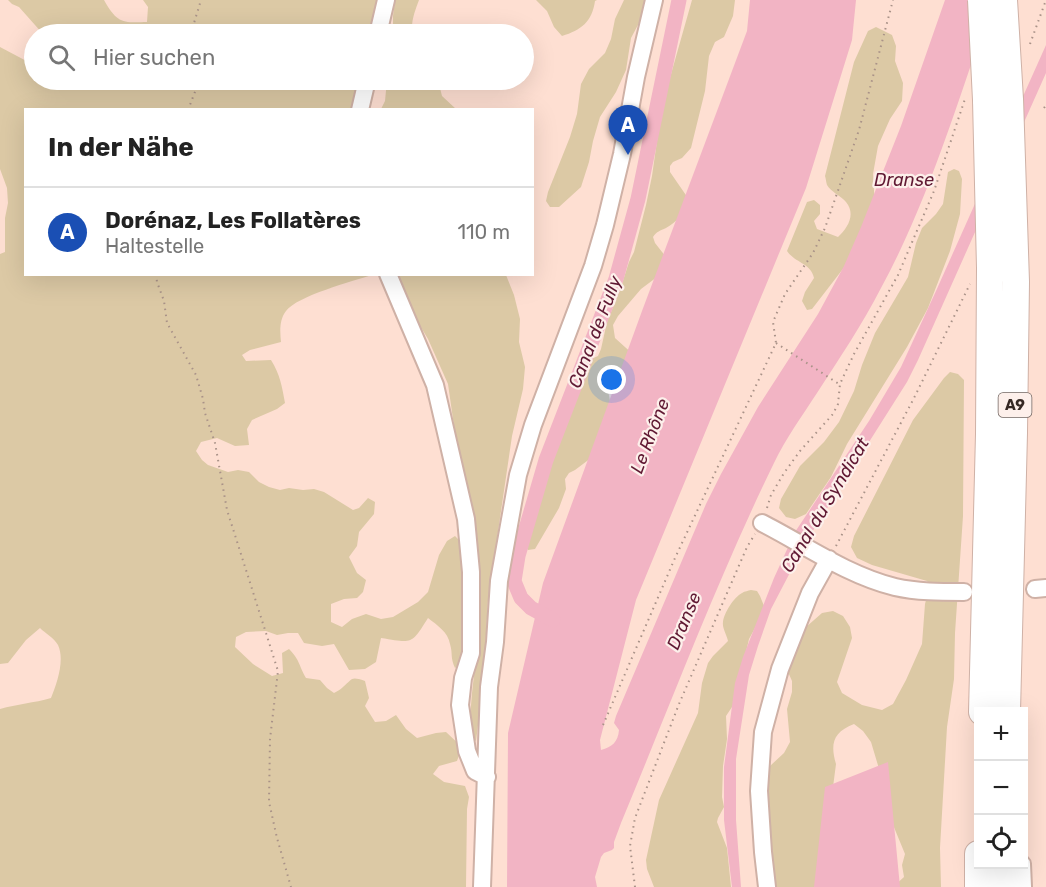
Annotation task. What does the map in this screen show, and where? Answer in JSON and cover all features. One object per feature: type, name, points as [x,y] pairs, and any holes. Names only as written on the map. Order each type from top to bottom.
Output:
[{"type":"highway","name":"A9","points":[[981,0],[987,98],[990,268],[989,434],[982,707]]},
{"type":"highway","name":"A9","points":[[1004,0],[987,98],[1016,282],[1007,707]]},
{"type":"highway","points":[[978,869],[978,887]]},
{"type":"highway","points":[[1003,869],[1003,887]]},
{"type":"street","points":[[380,24],[386,0]]},
{"type":"street","points":[[482,887],[489,687],[499,581],[518,475],[533,425],[593,266],[602,235],[622,154],[636,77],[654,0]]},
{"type":"street","points":[[360,108],[365,90]]},
{"type":"street","points":[[389,276],[435,385],[466,519],[471,572],[471,653],[463,678],[460,705],[467,751],[476,771],[487,777]]},
{"type":"street","points":[[1014,433],[1017,707]]},
{"type":"street","points":[[769,526],[849,570],[875,581],[926,592],[964,592]]},
{"type":"street","points":[[767,887],[759,791],[763,732],[780,669],[824,557]]},
{"type":"street","points":[[1022,869],[1023,887]]},
{"type":"path","points":[[194,24],[201,0]]},
{"type":"path","points":[[603,725],[675,558],[776,343],[773,322],[784,294],[813,253],[825,228],[859,130],[893,0]]},
{"type":"path","points":[[1030,44],[1046,0]]},
{"type":"path","points":[[189,108],[196,90]]},
{"type":"path","points":[[635,887],[630,846],[632,827],[639,805],[679,704],[747,547],[769,526],[771,495],[784,472],[800,450],[833,414],[838,404],[840,384],[854,354],[898,275],[934,191],[987,98]]},
{"type":"path","points":[[156,276],[164,301],[167,323],[196,375],[204,399],[205,413],[215,443],[227,510],[278,671],[270,739],[269,802],[291,887]]},
{"type":"path","points":[[824,557],[914,398],[971,282]]},
{"type":"path","points":[[776,343],[840,384]]},
{"type":"shaded area","points":[[8,0],[104,0],[121,20],[147,22],[148,7],[143,0],[377,0],[376,24],[34,24],[19,7]]},
{"type":"shaded area","points":[[395,0],[419,0],[413,24],[393,24]]},
{"type":"shaded area","points":[[536,0],[597,0],[588,20],[580,28],[562,36],[554,27],[547,11]]},
{"type":"shaded area","points":[[624,0],[647,0],[646,10],[631,38],[626,70],[616,92],[600,117],[581,187],[559,207],[550,207],[546,201],[548,192],[570,137],[577,114],[581,84],[589,69],[605,53],[611,39],[615,19]]},
{"type":"shaded area","points":[[692,0],[735,0],[733,16],[724,37],[715,42],[709,56],[705,91],[691,148],[670,166],[670,172],[690,201],[677,220],[653,237],[666,257],[661,274],[641,289],[613,325],[615,338],[636,357],[632,368],[611,376],[608,390],[613,418],[603,449],[569,473],[565,479],[566,489],[559,508],[535,549],[528,550],[524,544],[524,535],[577,386],[580,371],[589,360],[598,356],[607,322],[634,252],[652,176],[662,106]]},
{"type":"shaded area","points":[[876,27],[892,35],[896,46],[895,61],[903,83],[902,101],[890,119],[878,146],[873,174],[875,208],[856,252],[812,309],[807,310],[802,301],[814,278],[810,269],[787,251],[807,202],[814,200],[820,205],[820,214],[814,221],[817,229],[838,237],[849,221],[849,207],[827,185],[825,176],[854,62],[868,31]]},
{"type":"shaded area","points":[[0,47],[24,60],[24,90],[371,90],[364,108],[24,108],[24,276],[369,276],[326,290],[292,305],[282,318],[281,342],[250,350],[242,355],[246,361],[271,360],[279,376],[285,403],[252,420],[247,429],[249,445],[235,446],[217,438],[201,442],[196,451],[208,465],[228,472],[238,470],[249,472],[259,482],[269,487],[280,490],[314,489],[324,492],[353,510],[359,508],[368,498],[375,502],[374,514],[359,532],[357,546],[349,557],[357,573],[366,580],[363,592],[357,598],[344,599],[331,604],[331,622],[342,627],[352,619],[366,614],[381,619],[393,617],[418,602],[428,592],[439,555],[447,541],[455,536],[461,542],[467,658],[455,668],[447,636],[428,618],[414,638],[410,640],[381,638],[376,662],[365,669],[349,670],[334,644],[322,646],[304,643],[298,633],[277,635],[266,631],[246,632],[236,637],[235,647],[253,664],[272,676],[283,673],[282,653],[289,649],[306,678],[320,680],[334,693],[352,679],[365,681],[369,698],[365,706],[375,722],[386,721],[396,715],[406,729],[417,738],[446,732],[462,747],[457,761],[439,766],[433,774],[444,782],[465,786],[469,797],[466,887],[0,887],[0,709],[51,698],[58,679],[61,658],[56,642],[40,628],[26,640],[8,663],[0,664],[0,254],[5,252],[5,218],[8,203],[7,188],[0,169]]},
{"type":"shaded area","points":[[386,90],[440,90],[442,96],[455,108],[382,108]]},
{"type":"shaded area","points":[[954,169],[959,171],[962,179],[960,214],[950,251],[928,308],[907,347],[847,444],[831,477],[806,514],[795,519],[786,517],[779,508],[781,499],[800,466],[824,442],[839,422],[854,391],[875,333],[908,277],[922,228],[943,204],[948,172]]},
{"type":"shaded area","points":[[394,276],[506,276],[520,319],[519,342],[525,367],[523,389],[512,436],[488,600],[483,686],[476,741],[469,730],[477,648],[475,529],[448,384],[428,339]]},
{"type":"shaded area","points":[[950,372],[958,374],[964,380],[963,516],[954,679],[947,727],[940,848],[941,887],[893,887],[904,877],[902,865],[905,854],[891,820],[886,792],[871,742],[854,724],[841,731],[835,740],[833,750],[836,764],[820,887],[766,887],[753,844],[754,826],[770,766],[784,753],[790,742],[787,709],[792,692],[792,681],[777,656],[781,649],[822,613],[833,611],[843,616],[850,627],[852,638],[837,682],[842,693],[862,705],[882,710],[893,704],[922,644],[925,604],[930,585],[927,581],[872,565],[857,558],[851,547],[854,536],[913,420]]},
{"type":"shaded area","points":[[757,591],[764,606],[761,617],[749,639],[734,704],[726,716],[727,739],[722,797],[724,807],[717,822],[727,848],[731,887],[654,887],[646,860],[659,800],[698,713],[702,683],[708,663],[728,641],[723,624],[725,614],[736,598],[743,592]]},
{"type":"water","points":[[750,0],[856,0],[852,40],[806,188],[636,600],[600,740],[601,750],[616,741],[619,730],[614,723],[616,716],[706,504],[721,474],[758,407],[818,314],[844,266],[901,126],[945,0],[993,0],[943,147],[914,219],[866,315],[789,436],[753,507],[621,823],[614,848],[601,857],[595,877],[597,887],[507,887],[508,733],[543,583],[747,31]]},
{"type":"water","name":"Canal du Syndicat","points":[[1046,45],[1046,73],[918,360],[907,382],[807,540],[771,609],[749,675],[736,759],[736,820],[741,887],[732,887],[724,820],[724,767],[735,683],[743,657],[795,532],[869,421],[901,367]]},
{"type":"water","points":[[888,762],[900,887],[814,887],[825,787]]},
{"type":"waterway","name":"Canal de Fully","points":[[553,620],[531,608],[521,598],[514,581],[518,556],[546,460],[616,279],[638,199],[679,0]]},
{"type":"place","name":"Dorénaz, Les Follatères","points":[[628,155]]},
{"type":"water label","name":"Dranse","points":[[904,180]]},
{"type":"water label","name":"Le Rhône","points":[[650,436]]},
{"type":"water label","name":"Dranse","points":[[684,621]]}]
